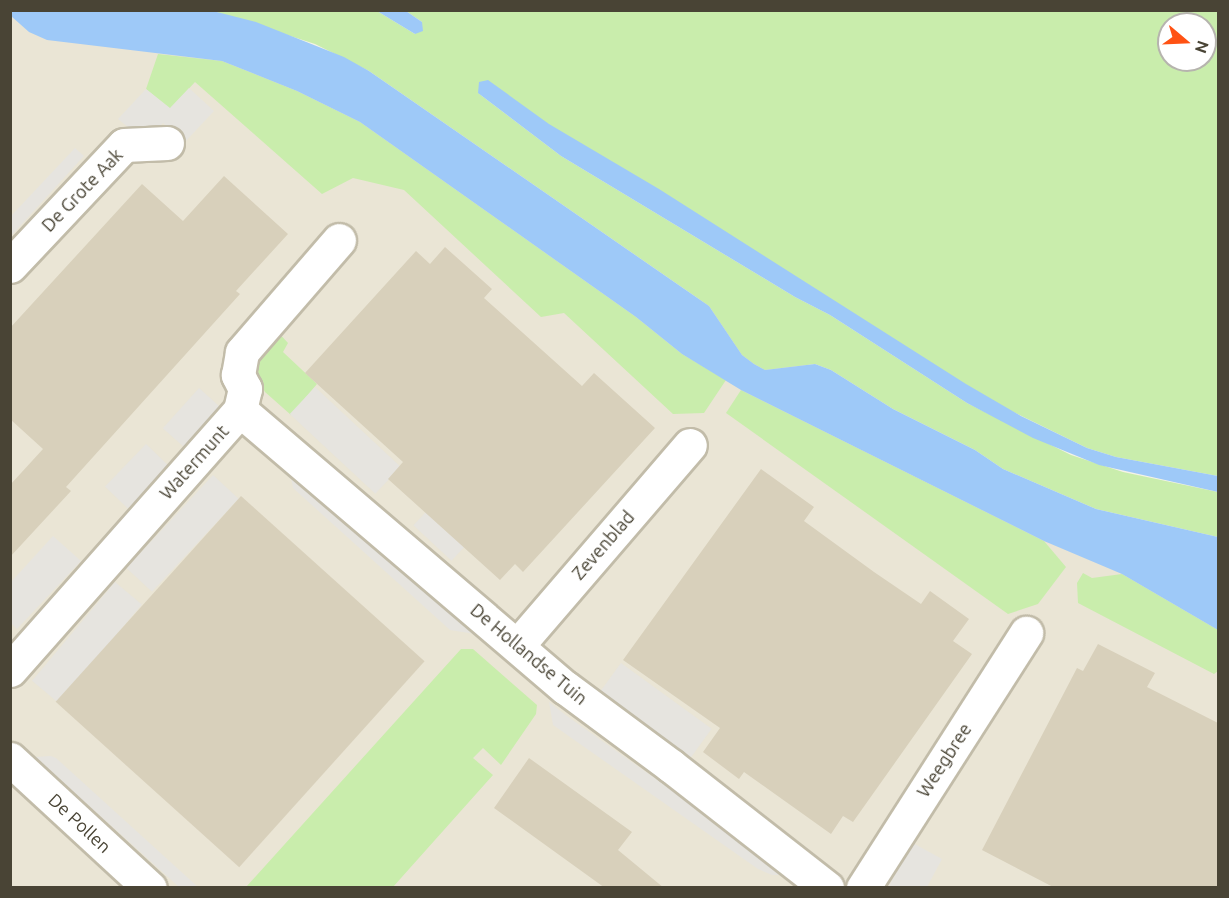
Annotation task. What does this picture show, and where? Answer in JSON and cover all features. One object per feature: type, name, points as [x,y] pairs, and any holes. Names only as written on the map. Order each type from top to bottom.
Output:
[{"type":"street","name":"De Grote Aak","points":[[10,266],[124,145],[167,143]]},
{"type":"street","name":"Watermunt","points":[[10,670],[240,410],[245,389],[238,375],[242,352],[339,240]]},
{"type":"street","name":"De Hollandse Tuin","points":[[240,410],[566,688],[671,766],[827,888]]},
{"type":"street","name":"Zevenblad","points":[[517,646],[690,445]]},
{"type":"street","name":"Weegbree","points":[[863,888],[1026,633]]},
{"type":"street","name":"De Pollen","points":[[10,759],[150,888]]},
{"type":"shaded area","points":[[10,11],[312,69],[1218,608],[1218,887],[11,887]]},
{"type":"shaded area","points":[[189,88],[214,111],[184,143],[163,123],[145,141],[118,119],[146,89],[170,108]]},
{"type":"shaded area","points":[[75,148],[84,156],[11,236],[11,216]]},
{"type":"shaded area","points":[[315,387],[401,467],[375,494],[290,414]]},
{"type":"shaded area","points":[[199,388],[222,409],[186,449],[163,428]]},
{"type":"shaded area","points":[[146,444],[169,466],[128,509],[105,486]]},
{"type":"shaded area","points":[[289,468],[475,634],[450,630],[293,488]]},
{"type":"shaded area","points":[[213,475],[239,499],[152,592],[126,568]]},
{"type":"shaded area","points":[[438,499],[476,534],[451,561],[413,525]]},
{"type":"shaded area","points":[[53,536],[81,561],[17,629],[11,623],[11,582]]},
{"type":"shaded area","points":[[115,582],[142,604],[59,703],[32,681]]},
{"type":"shaded area","points":[[621,663],[712,729],[691,757],[600,691]]},
{"type":"shaded area","points":[[549,702],[791,875],[772,875],[758,869],[553,725]]},
{"type":"shaded area","points":[[35,757],[56,758],[198,887],[179,887]]},
{"type":"shaded area","points":[[911,842],[942,859],[927,887],[888,888]]},
{"type":"green space","points":[[213,11],[377,11],[415,34],[422,22],[406,11],[1218,11],[1218,476],[1116,457],[1087,448],[999,405],[478,93],[561,156],[795,297],[830,315],[967,403],[1071,455],[1123,472],[1218,492],[1218,537],[1096,509],[1003,469],[975,450],[893,409],[831,370],[815,364],[765,370],[754,364],[742,355],[709,306],[369,71],[315,44]]},
{"type":"green space","points":[[158,54],[222,61],[297,91],[360,122],[636,317],[682,354],[726,380],[704,413],[673,414],[564,313],[541,317],[404,190],[353,178],[322,194],[195,82],[170,109],[146,89]]},
{"type":"green space","points":[[276,330],[288,343],[283,352],[317,384],[291,415],[265,392],[256,376],[254,361]]},
{"type":"green space","points":[[741,390],[1044,541],[1066,567],[1038,604],[1008,614],[726,413]]},
{"type":"green space","points":[[1083,573],[1092,578],[1122,574],[1218,630],[1218,671],[1214,674],[1078,603],[1077,583]]},
{"type":"green space","points":[[461,649],[473,649],[537,705],[536,714],[501,765],[483,748],[473,758],[493,775],[393,887],[246,887]]},
{"type":"water","points":[[10,11],[213,11],[256,22],[344,57],[369,71],[709,306],[742,355],[754,364],[765,370],[815,364],[831,370],[893,409],[975,450],[1003,469],[1096,509],[1218,537],[1218,630],[1122,574],[1044,541],[741,390],[682,354],[636,317],[360,122],[297,91],[222,61],[47,40],[29,32],[11,16]]},
{"type":"water","points":[[377,11],[406,11],[422,22],[423,31],[415,34]]},
{"type":"water","points":[[488,80],[549,124],[659,189],[966,384],[1021,416],[1087,448],[1116,457],[1218,476],[1218,492],[1099,465],[1033,438],[967,403],[830,315],[795,297],[561,156],[478,93],[479,82]]},
{"type":"building","points":[[224,176],[288,234],[236,291],[240,294],[66,487],[71,491],[10,557],[10,485],[43,449],[10,419],[10,328],[142,184],[183,221]]},
{"type":"building","points":[[445,247],[492,289],[484,298],[582,386],[594,373],[655,428],[523,572],[515,564],[500,580],[388,479],[403,462],[305,373],[416,251],[430,264]]},
{"type":"building","points":[[761,469],[814,507],[804,521],[874,572],[921,604],[930,591],[969,619],[953,641],[972,654],[853,822],[843,816],[831,834],[744,772],[739,779],[703,752],[720,728],[623,660]]},
{"type":"building","points":[[241,496],[425,661],[239,867],[56,702]]},
{"type":"building","points":[[1098,644],[1155,673],[1147,687],[1218,723],[1218,888],[1055,888],[982,850],[1077,668],[1083,671]]},
{"type":"building","points":[[529,758],[632,832],[618,850],[664,888],[605,888],[494,808]]}]
